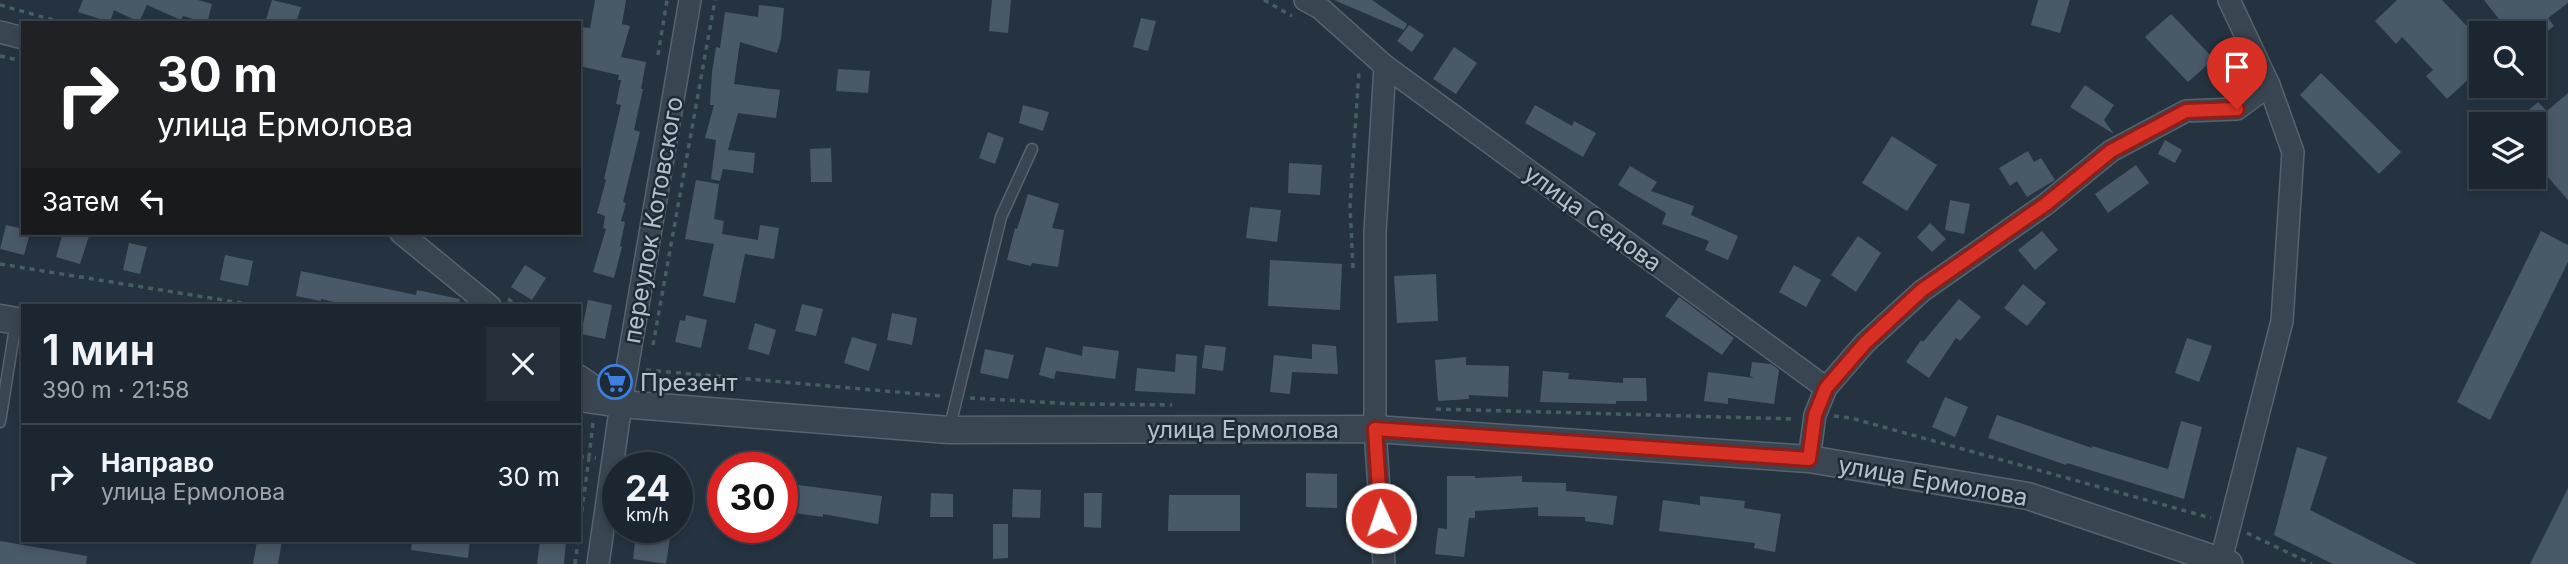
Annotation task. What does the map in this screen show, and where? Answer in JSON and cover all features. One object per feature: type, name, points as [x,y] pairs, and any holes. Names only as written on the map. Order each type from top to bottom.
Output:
[{"type":"street","name":"переулок Котовского","points":[[598,564],[599,401],[691,0]]},
{"type":"street","points":[[2223,563],[2282,321],[2293,152],[2269,85],[2229,0]]},
{"type":"street","name":"улица Седова","points":[[1315,3],[1385,66],[1826,388]]},
{"type":"street","points":[[0,32],[21,37]]},
{"type":"street","points":[[1384,564],[1375,429],[1375,232],[1385,66]]},
{"type":"street","points":[[1809,459],[1815,415],[1826,388],[1865,343],[1922,290],[2046,204],[2111,151],[2186,111],[2237,109],[2269,85]]},
{"type":"street","points":[[403,235],[488,304]]},
{"type":"street","points":[[581,378],[599,401]]},
{"type":"street","name":"улица Ермолова","points":[[599,401],[949,430],[1375,429],[1809,459],[2028,496],[2223,563]]},
{"type":"lane","points":[[949,430],[1001,217],[1032,149]]},
{"type":"lane","points":[[0,422],[13,320]]},
{"type":"path","points":[[651,356],[715,0]]},
{"type":"path","points":[[0,5],[57,21]]},
{"type":"path","points":[[0,56],[21,61]]},
{"type":"path","points":[[0,264],[248,304]]},
{"type":"path","points":[[581,518],[599,401]]},
{"type":"path","points":[[581,457],[589,457]]},
{"type":"path","points":[[575,564],[578,542]]},
{"type":"building","points":[[83,0],[198,0],[212,4],[208,21],[183,16],[181,20],[147,5],[139,21],[114,10],[110,21],[78,12]]},
{"type":"building","points":[[272,0],[301,7],[297,21],[266,21]]},
{"type":"building","points":[[595,0],[626,0],[622,24],[630,26],[621,57],[646,62],[634,130],[640,132],[623,202],[626,203],[621,221],[625,222],[614,278],[593,272],[606,229],[603,228],[605,216],[597,213],[621,105],[616,104],[621,80],[618,80],[619,75],[581,66],[581,27],[590,28]]},
{"type":"building","points":[[992,0],[1011,0],[1008,33],[989,31]]},
{"type":"building","points":[[1334,0],[1372,0],[1407,24],[1404,30]]},
{"type":"building","points":[[2038,0],[2070,0],[2060,33],[2031,25]]},
{"type":"building","points":[[2397,0],[2442,0],[2469,28],[2469,79],[2447,99],[2426,76],[2433,70],[2402,37],[2396,44],[2375,21]]},
{"type":"building","points":[[2484,0],[2568,0],[2568,3],[2548,18],[2554,26],[2546,32],[2546,21],[2501,21]]},
{"type":"building","points":[[759,5],[784,8],[777,53],[740,42],[734,84],[780,90],[776,118],[738,113],[728,150],[755,153],[753,173],[723,169],[720,181],[711,179],[716,140],[705,138],[714,105],[710,105],[712,72],[716,47],[720,48],[725,12],[758,17]]},
{"type":"building","points":[[2171,14],[2214,59],[2188,82],[2145,37]]},
{"type":"building","points":[[1141,18],[1156,21],[1148,51],[1133,47]]},
{"type":"building","points":[[1409,25],[1424,35],[1412,52],[1397,41]]},
{"type":"building","points":[[1454,47],[1477,63],[1456,94],[1433,79]]},
{"type":"building","points":[[838,69],[870,71],[868,93],[836,91]]},
{"type":"building","points":[[2321,73],[2401,152],[2379,174],[2300,95]]},
{"type":"building","points":[[2085,85],[2114,105],[2104,120],[2114,134],[2070,107]]},
{"type":"building","points":[[2568,93],[2568,200],[2546,175],[2546,112],[2527,112],[2538,102],[2547,111]]},
{"type":"building","points":[[1023,105],[1049,112],[1043,131],[1019,123]]},
{"type":"building","points":[[1535,105],[1572,126],[1574,121],[1596,133],[1583,157],[1525,123]]},
{"type":"building","points":[[988,132],[1004,138],[995,164],[979,158]]},
{"type":"building","points":[[1892,136],[1937,165],[1907,211],[1862,183]]},
{"type":"building","points":[[2165,140],[2182,150],[2175,163],[2158,154]]},
{"type":"building","points":[[831,148],[832,182],[811,182],[810,149]]},
{"type":"building","points":[[2028,151],[2034,162],[2041,158],[2055,180],[2027,197],[2017,181],[2010,186],[1999,168]]},
{"type":"building","points":[[1289,163],[1322,165],[1320,195],[1288,193]]},
{"type":"building","points":[[2136,165],[2149,183],[2108,213],[2095,194]]},
{"type":"building","points":[[1630,166],[1657,182],[1651,191],[1694,206],[1691,215],[1738,236],[1728,260],[1705,250],[1709,241],[1662,224],[1666,213],[1618,185]]},
{"type":"building","points":[[696,180],[719,184],[714,219],[724,221],[722,234],[758,240],[760,225],[779,228],[774,259],[745,254],[735,303],[703,296],[714,244],[685,239]]},
{"type":"building","points":[[1028,194],[1059,204],[1052,228],[1064,230],[1058,267],[1032,263],[1031,266],[1007,260]]},
{"type":"building","points":[[1950,200],[1970,204],[1964,234],[1945,230]]},
{"type":"building","points":[[1250,207],[1281,210],[1277,242],[1246,238]]},
{"type":"building","points":[[1930,223],[1946,239],[1932,252],[1917,237]]},
{"type":"building","points":[[6,225],[21,229],[21,235],[29,235],[24,255],[0,249]]},
{"type":"building","points":[[2042,231],[2058,250],[2035,270],[2018,250]]},
{"type":"building","points":[[2541,231],[2568,245],[2568,262],[2490,420],[2457,402]]},
{"type":"building","points":[[62,235],[89,235],[80,264],[56,257]]},
{"type":"building","points":[[1858,236],[1881,253],[1856,292],[1831,275]]},
{"type":"building","points":[[129,243],[147,247],[140,274],[123,270]]},
{"type":"building","points":[[225,255],[253,261],[248,286],[220,280]]},
{"type":"building","points":[[1270,260],[1342,264],[1340,310],[1268,306]]},
{"type":"building","points":[[525,265],[546,278],[532,300],[511,287]]},
{"type":"building","points":[[1794,265],[1821,280],[1806,307],[1779,292]]},
{"type":"building","points":[[301,271],[416,295],[417,290],[460,299],[459,304],[343,304],[296,296]]},
{"type":"building","points":[[1436,274],[1438,321],[1397,323],[1394,276]]},
{"type":"building","points":[[2023,284],[2046,303],[2027,326],[2004,308]]},
{"type":"building","points":[[1679,297],[1734,338],[1722,355],[1665,316]]},
{"type":"building","points":[[1959,299],[1981,317],[1960,341],[1956,338],[1929,378],[1906,362],[1921,340],[1923,342]]},
{"type":"building","points":[[588,300],[612,305],[605,339],[581,334]]},
{"type":"building","points":[[802,304],[823,309],[816,336],[795,331]]},
{"type":"building","points":[[892,313],[917,318],[912,345],[887,340]]},
{"type":"building","points":[[686,315],[707,320],[701,348],[675,342],[680,320],[685,321]]},
{"type":"building","points":[[755,323],[776,330],[769,355],[748,349]]},
{"type":"building","points":[[852,337],[877,344],[869,371],[844,363]]},
{"type":"building","points":[[2187,338],[2212,346],[2199,382],[2175,373]]},
{"type":"building","points":[[1312,344],[1336,346],[1338,374],[1292,372],[1290,394],[1270,392],[1274,355],[1312,359]]},
{"type":"building","points":[[1205,345],[1226,347],[1223,371],[1202,368]]},
{"type":"building","points":[[1083,346],[1119,351],[1115,379],[1056,371],[1054,379],[1039,375],[1046,347],[1082,356]]},
{"type":"building","points":[[985,349],[1014,355],[1008,379],[980,373]]},
{"type":"building","points":[[1176,354],[1197,356],[1195,394],[1135,391],[1137,368],[1175,372]]},
{"type":"building","points":[[1466,357],[1466,365],[1509,366],[1508,397],[1469,395],[1469,399],[1438,401],[1435,360]]},
{"type":"building","points":[[1752,362],[1771,364],[1779,370],[1774,404],[1728,398],[1728,404],[1704,401],[1708,372],[1754,378],[1750,376]]},
{"type":"building","points":[[1543,371],[1569,373],[1568,379],[1623,383],[1623,378],[1646,378],[1647,401],[1616,401],[1616,404],[1540,402]]},
{"type":"building","points":[[1945,397],[1968,407],[1955,437],[1932,427]]},
{"type":"building","points":[[1997,415],[2092,448],[2168,469],[2181,421],[2202,427],[2184,499],[2067,463],[2066,465],[1988,438]]},
{"type":"building","points":[[2297,447],[2327,457],[2310,510],[2417,564],[2333,564],[2274,535]]},
{"type":"building","points":[[1306,473],[1337,474],[1337,508],[1306,507]]},
{"type":"building","points":[[1447,476],[1522,476],[1522,482],[1566,483],[1566,491],[1617,496],[1613,525],[1585,521],[1585,517],[1538,516],[1538,507],[1475,511],[1475,518],[1469,518],[1464,557],[1435,554],[1438,528],[1447,529]]},
{"type":"building","points":[[798,485],[882,496],[878,524],[823,514],[823,517],[798,514]]},
{"type":"building","points":[[2568,488],[2568,564],[2530,564]]},
{"type":"building","points":[[1013,489],[1041,490],[1040,518],[1012,517]]},
{"type":"building","points":[[931,493],[953,494],[953,517],[930,517]]},
{"type":"building","points":[[1084,493],[1102,493],[1101,528],[1084,527]]},
{"type":"building","points":[[1169,495],[1240,495],[1240,531],[1168,531]]},
{"type":"building","points":[[1700,496],[1745,501],[1744,508],[1781,514],[1775,552],[1754,548],[1755,543],[1659,531],[1663,500],[1700,505]]},
{"type":"building","points":[[993,524],[1008,524],[1008,558],[993,559]]},
{"type":"building","points":[[0,541],[87,556],[86,564],[0,564]]},
{"type":"building","points":[[257,542],[282,542],[278,564],[253,564]]},
{"type":"building","points":[[412,542],[470,542],[468,558],[411,550]]},
{"type":"building","points":[[540,542],[566,542],[564,564],[537,564]]},
{"type":"building","points":[[635,543],[669,543],[666,564],[633,559]]},
{"type":"place","name":"Презент","points":[[615,382]]},
{"type":"route","points":[[1381,518],[1375,429],[1809,459],[1815,415],[1826,388],[1865,343],[1922,290],[2046,204],[2111,151],[2186,111],[2237,109]]}]
